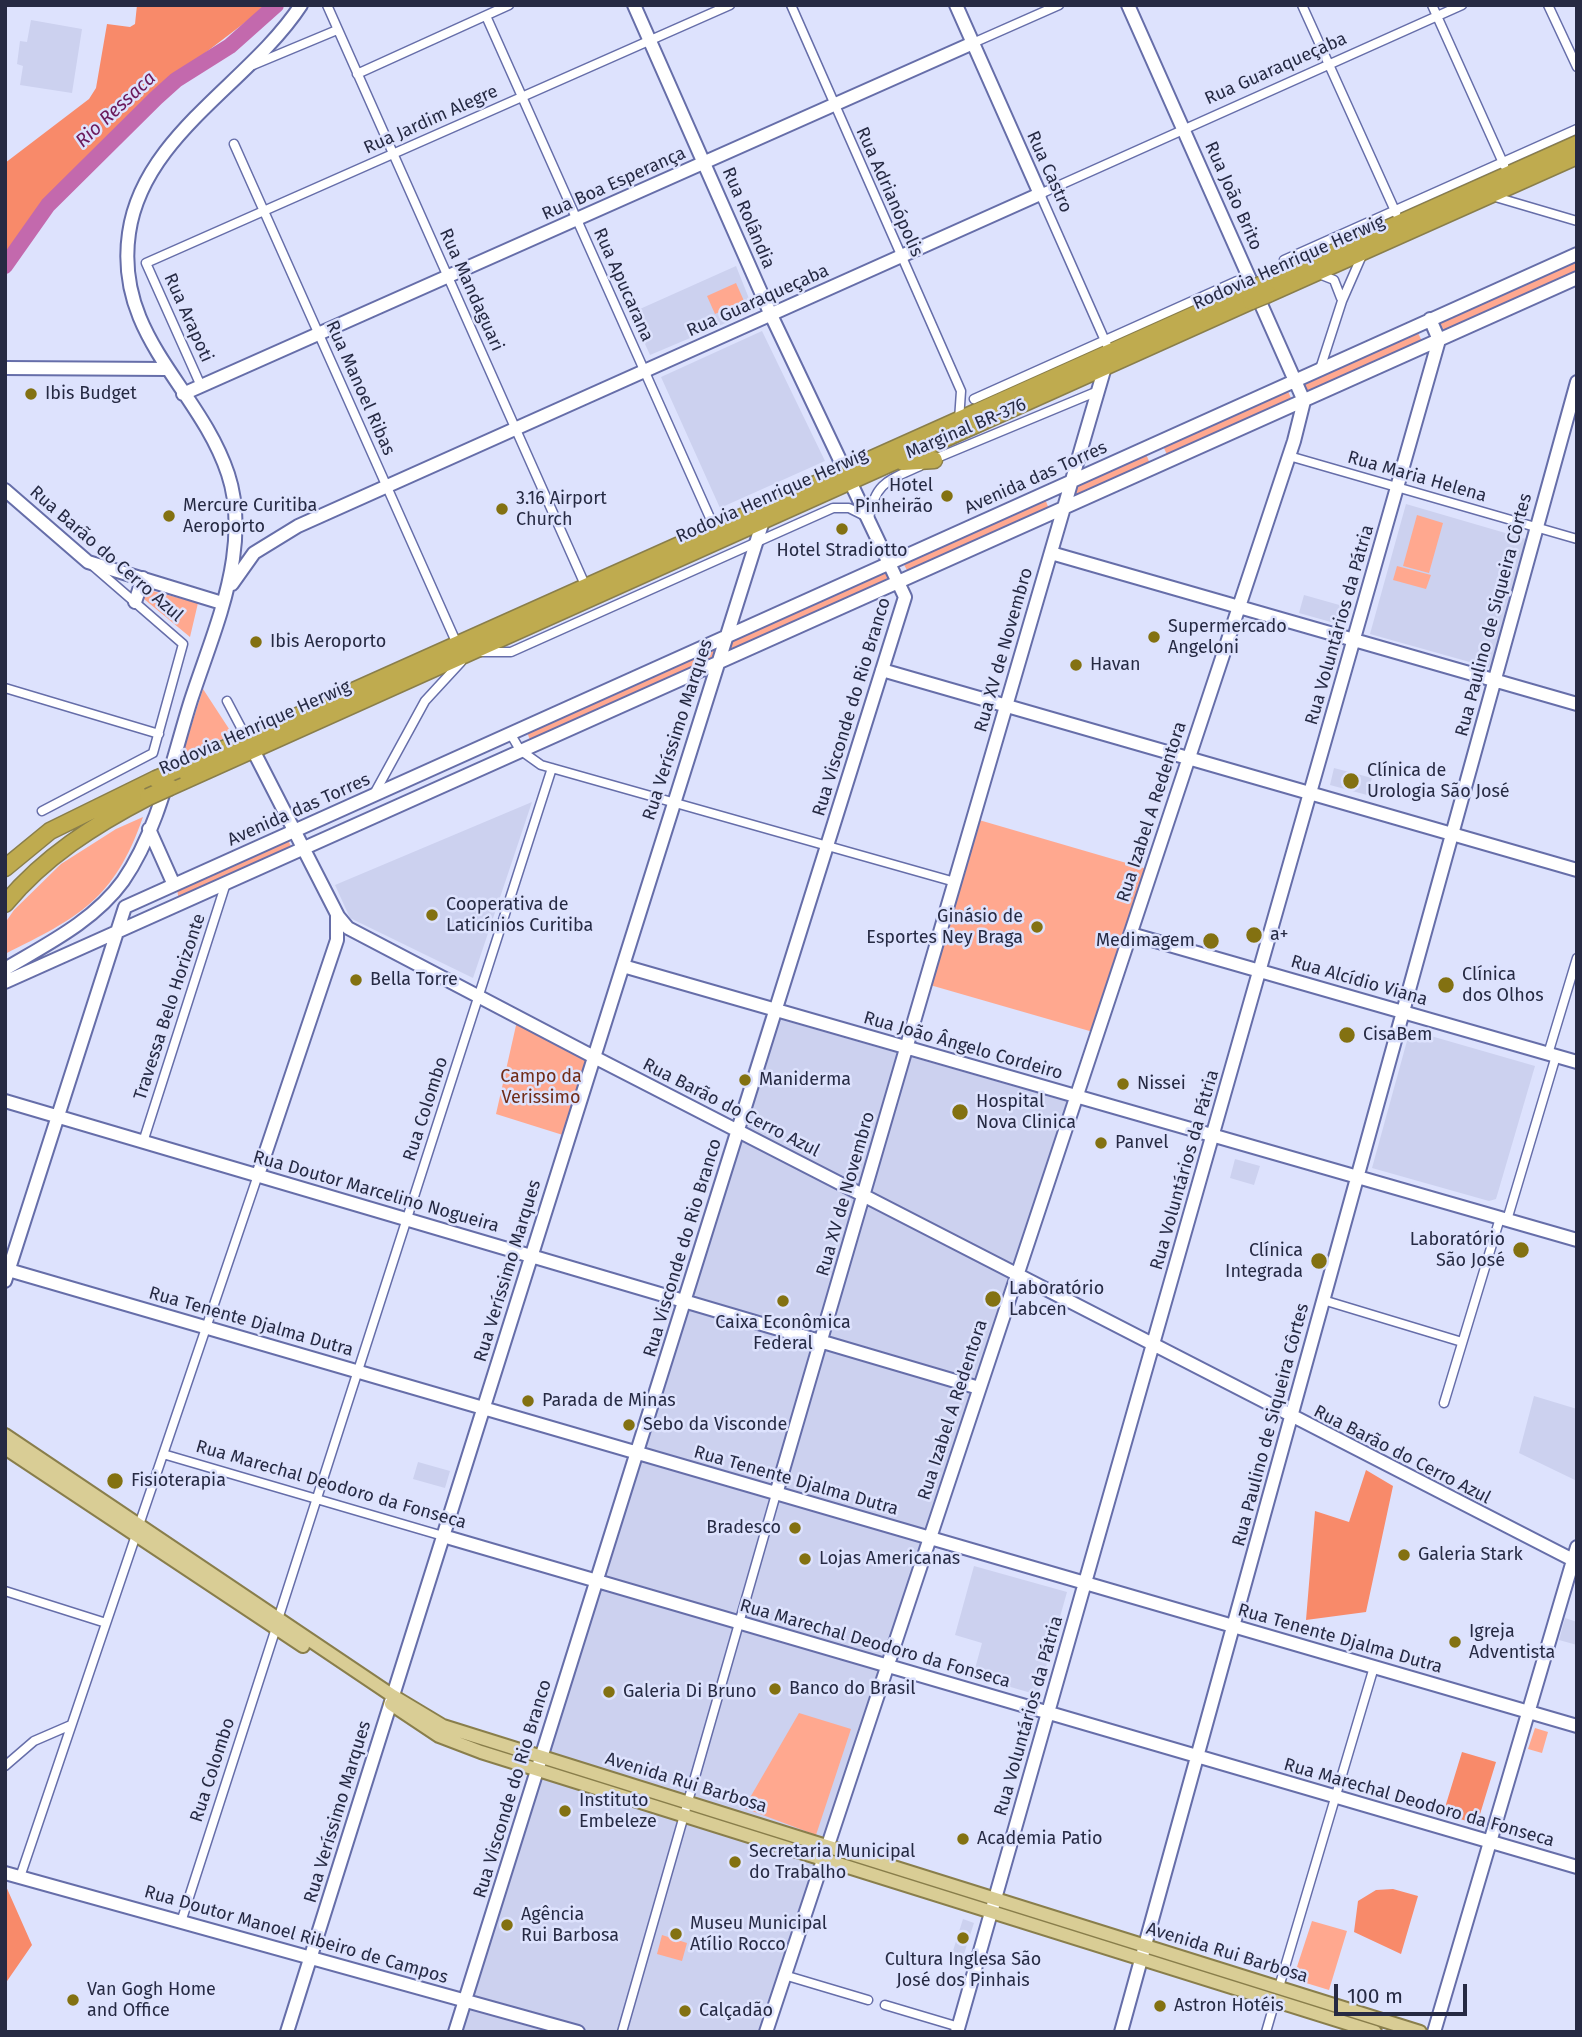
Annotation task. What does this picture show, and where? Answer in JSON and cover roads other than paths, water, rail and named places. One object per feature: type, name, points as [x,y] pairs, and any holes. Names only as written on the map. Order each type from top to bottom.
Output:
[{"type":"highway","name":"Rodovia Henrique Herwig","points":[[1265,289],[1397,217],[1505,169],[1577,144]]},
{"type":"highway","name":"Rodovia Henrique Herwig","points":[[5,868],[50,831],[465,648],[763,521],[850,468],[890,463],[1107,353],[1245,291],[1265,289],[1315,273],[1577,156]]},
{"type":"highway","name":"Rodovia Henrique Herwig","points":[[465,648],[586,587],[959,420],[980,403],[1107,353]]},
{"type":"highway","points":[[890,463],[934,460]]},
{"type":"highway","name":"Rodovia Henrique Herwig","points":[[5,904],[26,880],[74,840],[148,797],[177,770],[250,744]]},
{"type":"main road","points":[[5,969],[90,915],[121,883],[149,829],[222,603],[233,557],[233,495],[223,459],[144,331],[132,298],[128,258],[133,212],[162,157],[275,41],[301,5]]},
{"type":"main road","name":"Rua Rolândia","points":[[634,5],[771,314],[850,468]]},
{"type":"main road","name":"Rua Castro","points":[[956,5],[1040,194]]},
{"type":"main road","name":"Rua João Brito","points":[[1128,5],[1304,401]]},
{"type":"main road","name":"Rua Boa Esperança","points":[[183,394],[973,43]]},
{"type":"main road","name":"Rua Guaraqueçaba","points":[[222,603],[243,565],[267,543],[387,486],[1040,194]]},
{"type":"main road","name":"Avenida das Torres","points":[[117,932],[125,907],[1577,254]]},
{"type":"main road","name":"Avenida das Torres","points":[[5,982],[1577,278]]},
{"type":"main road","points":[[1430,319],[1440,340]]},
{"type":"main road","name":"Rua Voluntários da Pátria","points":[[958,2030],[1440,340]]},
{"type":"main road","name":"Rua XV de Novembro","points":[[776,1494],[1107,353]]},
{"type":"main road","points":[[5,368],[167,369]]},
{"type":"main road","name":"Rua Paulino de Siqueira Côrtes","points":[[1121,2032],[1577,382]]},
{"type":"main road","name":"Rua Izabel A Redentora","points":[[766,2032],[1294,441],[1304,401]]},
{"type":"main road","points":[[1271,416],[1288,421],[1294,431],[1294,441]]},
{"type":"main road","points":[[1155,444],[1153,456],[1164,464]]},
{"type":"main road","name":"Rua Visconde do Rio Branco","points":[[455,2032],[904,603],[905,591],[869,518],[850,468]]},
{"type":"main road","name":"Rua Barão do Cerro Azul","points":[[5,490],[88,562]]},
{"type":"main road","name":"Rua Veríssimo Marques","points":[[287,2032],[763,521]]},
{"type":"main road","points":[[1051,553],[1577,704]]},
{"type":"main road","points":[[88,562],[222,603]]},
{"type":"main road","points":[[135,602],[143,578]]},
{"type":"main road","points":[[882,670],[1577,870]]},
{"type":"main road","name":"Rua Barão do Cerro Azul","points":[[250,744],[337,914],[346,926],[478,997],[1575,1562]]},
{"type":"main road","points":[[149,829],[176,906]]},
{"type":"main road","points":[[258,1175],[339,931],[337,914]]},
{"type":"main road","points":[[6,1273],[117,932]]},
{"type":"main road","name":"Rua Alcídio Viana","points":[[1131,933],[1577,1062]]},
{"type":"main road","points":[[335,944],[345,937],[360,934]]},
{"type":"main road","points":[[5,982],[57,938]]},
{"type":"main road","name":"Rua João Ângelo Cordeiro","points":[[622,966],[1577,1240]]},
{"type":"main road","name":"Rua Doutor Marcelino Nogueira","points":[[5,1101],[979,1388]]},
{"type":"main road","name":"Rua Tenente Djalma Dutra","points":[[6,1273],[206,1328],[1577,1726]]},
{"type":"main road","name":"Avenida Rui Barbosa","points":[[5,1435],[138,1530],[391,1700],[439,1736],[537,1770],[1375,2032]]},
{"type":"main road","name":"Avenida Rui Barbosa","points":[[5,1448],[138,1530]]},
{"type":"main road","name":"Rua Marechal Deodoro da Fonseca","points":[[443,1536],[1577,1867]]},
{"type":"main road","points":[[1434,2032],[1575,1562],[1577,1547]]},
{"type":"main road","name":"Avenida Rui Barbosa","points":[[391,1700],[443,1726],[1420,2032]]},
{"type":"main road","name":"Rua Doutor Manoel Ribeiro de Campos","points":[[5,1872],[578,2032]]},
{"type":"street","name":"Rua Mandaguari","points":[[327,5],[586,587]]},
{"type":"street","points":[[357,74],[509,5]]},
{"type":"street","name":"Rua Jardim Alegre","points":[[146,263],[730,5]]},
{"type":"street","name":"Rua Adrianópolis","points":[[791,5],[961,391],[959,420]]},
{"type":"street","name":"Rua Boa Esperança","points":[[973,43],[1059,5]]},
{"type":"street","points":[[1284,260],[1397,217],[1301,5]]},
{"type":"street","points":[[1432,5],[1505,169],[1577,129]]},
{"type":"street","name":"Rua Guaraqueçaba","points":[[1040,194],[1462,5]]},
{"type":"street","points":[[1548,5],[1577,66]]},
{"type":"street","name":"Rua Apucarana","points":[[486,16],[715,529]]},
{"type":"street","points":[[251,66],[337,30]]},
{"type":"street","name":"Rua Manoel Ribas","points":[[234,144],[387,486],[465,648]]},
{"type":"street","name":"Rua Castro","points":[[1040,194],[1107,353]]},
{"type":"street","points":[[1489,195],[1577,221]]},
{"type":"street","points":[[1320,369],[1342,301],[1364,251]]},
{"type":"street","name":"Rua Arapoti","points":[[146,263],[201,386]]},
{"type":"street","points":[[1315,273],[1334,280],[1342,301]]},
{"type":"street","points":[[961,391],[980,403]]},
{"type":"street","name":"Marginal BR-376","points":[[869,518],[874,496],[883,484],[1098,391]]},
{"type":"street","name":"Rua Maria Helena","points":[[1289,456],[1577,539]]},
{"type":"street","points":[[373,796],[425,701],[465,648],[511,652],[832,508],[849,508],[869,518]]},
{"type":"street","name":"Rua Barão do Cerro Azul","points":[[88,562],[183,644],[159,733]]},
{"type":"street","points":[[5,688],[159,733],[153,753],[42,811]]},
{"type":"street","name":"Rua Barão do Cerro Azul","points":[[228,701],[250,744]]},
{"type":"street","points":[[510,733],[520,750],[534,762],[955,882]]},
{"type":"street","name":"Rua Colombo","points":[[181,1922],[552,768]]},
{"type":"street","name":"Travessa Belo Horizonte","points":[[143,1142],[226,883]]},
{"type":"street","points":[[1444,1403],[1503,1219],[1552,1055],[1577,958]]},
{"type":"street","points":[[20,1877],[258,1175]]},
{"type":"street","points":[[1323,1300],[1462,1342]]},
{"type":"street","name":"Rua Marechal Deodoro da Fonseca","points":[[163,1454],[443,1536]]},
{"type":"street","name":"Rua XV de Novembro","points":[[622,2032],[631,1988],[684,1816],[776,1494]]},
{"type":"street","points":[[5,1591],[106,1623]]},
{"type":"street","points":[[1279,1987],[1374,1667]]},
{"type":"street","points":[[5,1766],[34,1741],[71,1726]]},
{"type":"street","points":[[784,1975],[868,2000]]},
{"type":"street","points":[[1266,2032],[1275,2001]]},
{"type":"street","points":[[885,2006],[958,2030]]},
{"type":"waterway","name":"Rio Ressaca","points":[[5,266],[48,205],[156,98],[176,80],[230,46],[276,5]]},
{"type":"place","name":"Ibis Budget","points":[[31,394]]},
{"type":"place","name":"Hotel Pinheirão","points":[[947,496]]},
{"type":"place","name":"3.16 Airport Church","points":[[502,509]]},
{"type":"place","name":"Mercure Curitiba Aeroporto","points":[[169,516]]},
{"type":"place","name":"Hotel Stradiotto","points":[[842,529]]},
{"type":"place","name":"Supermercado Angeloni","points":[[1154,637]]},
{"type":"place","name":"Ibis Aeroporto","points":[[256,642]]},
{"type":"place","name":"Havan","points":[[1076,665]]},
{"type":"place","name":"Clínica de Urologia São José","points":[[1351,781]]},
{"type":"place","name":"Cooperativa de Laticínios Curitiba","points":[[432,915]]},
{"type":"place","name":"Ginásio de Esportes Ney Braga","points":[[1037,927]]},
{"type":"place","name":"a+","points":[[1254,935]]},
{"type":"place","name":"Medimagem","points":[[1211,941]]},
{"type":"place","name":"Bella Torre","points":[[356,980]]},
{"type":"place","name":"Clínica dos Olhos","points":[[1446,985]]},
{"type":"place","name":"CisaBem","points":[[1347,1035]]},
{"type":"place","name":"Maniderma","points":[[745,1080]]},
{"type":"place","name":"Nissei","points":[[1123,1084]]},
{"type":"place","name":"Hospital Nova Clinica","points":[[960,1112]]},
{"type":"place","name":"Panvel","points":[[1101,1143]]},
{"type":"place","name":"Laboratório São José","points":[[1521,1250]]},
{"type":"place","name":"Clínica Integrada","points":[[1319,1261]]},
{"type":"place","name":"Laboratório Labcen","points":[[993,1299]]},
{"type":"place","name":"Caixa Econômica Federal","points":[[783,1301]]},
{"type":"place","name":"Parada de Minas","points":[[528,1401]]},
{"type":"place","name":"Sebo da Visconde","points":[[629,1425]]},
{"type":"place","name":"Fisioterapia","points":[[115,1481]]},
{"type":"place","name":"Bradesco","points":[[795,1528]]},
{"type":"place","name":"Galeria Stark","points":[[1404,1555]]},
{"type":"place","name":"Lojas Americanas","points":[[805,1559]]},
{"type":"place","name":"Igreja Adventista","points":[[1455,1642]]},
{"type":"place","name":"Banco do Brasil","points":[[775,1689]]},
{"type":"place","name":"Galeria Di Bruno","points":[[609,1692]]},
{"type":"place","name":"Instituto Embeleze","points":[[565,1811]]},
{"type":"place","name":"Academia Patio","points":[[963,1839]]},
{"type":"place","name":"Secretaria Municipal do Trabalho","points":[[735,1862]]},
{"type":"place","name":"Agência Rui Barbosa","points":[[507,1925]]},
{"type":"place","name":"Museu Municipal Atílio Rocco","points":[[676,1934]]},
{"type":"place","name":"Cultura Inglesa São José dos Pinhais","points":[[963,1938]]},
{"type":"place","name":"Van Gogh Home and Office","points":[[73,2000]]},
{"type":"place","name":"Astron Hotéis","points":[[1160,2006]]},
{"type":"place","name":"Calçadão","points":[[685,2011]]},
{"type":"park label","name":"Campo da Verissimo","points":[[541,1087]]}]
